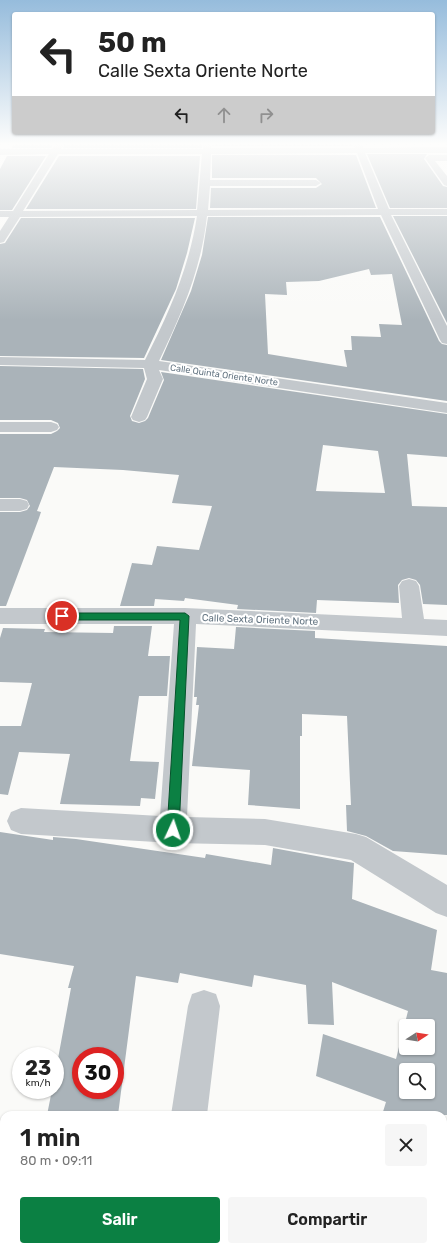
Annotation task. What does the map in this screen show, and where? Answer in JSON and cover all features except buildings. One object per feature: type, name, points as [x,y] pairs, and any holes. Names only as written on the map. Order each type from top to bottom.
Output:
[{"type":"street","points":[[0,240],[24,203]]},
{"type":"street","points":[[139,417],[154,379],[150,364],[180,303],[199,239],[203,203]]},
{"type":"street","points":[[380,203],[384,213],[442,319],[447,340]]},
{"type":"street","points":[[0,214],[447,212]]},
{"type":"street","name":"Calle Quinta Oriente Norte","points":[[0,361],[150,364],[447,408]]},
{"type":"street","points":[[0,427],[51,427]]},
{"type":"street","points":[[0,505],[20,505]]},
{"type":"street","points":[[409,586],[414,626]]},
{"type":"street","name":"Calle Sexta Oriente Norte","points":[[0,616],[185,616],[447,628]]},
{"type":"street","points":[[173,830],[185,616]]},
{"type":"street","points":[[21,821],[173,830],[265,832],[356,847],[447,902]]},
{"type":"street","points":[[190,1111],[204,1006]]},
{"type":"route","points":[[62,616],[185,616],[173,830]]}]
